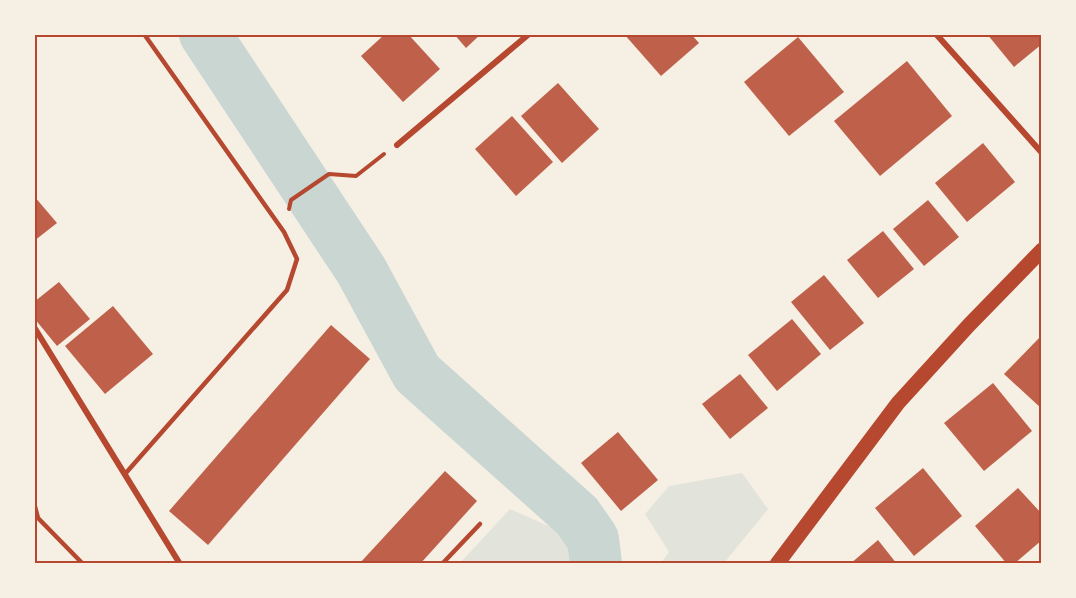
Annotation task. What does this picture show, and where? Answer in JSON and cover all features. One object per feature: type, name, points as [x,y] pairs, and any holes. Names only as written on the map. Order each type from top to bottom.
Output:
[{"type":"main road","points":[[777,564],[898,403],[1041,250]]},
{"type":"street","points":[[397,145],[529,34]]},
{"type":"street","points":[[936,34],[1041,153]]},
{"type":"street","points":[[34,327],[180,564]]},
{"type":"lane","points":[[125,474],[287,290],[297,259],[284,232],[144,34]]},
{"type":"lane","points":[[34,503],[36,519],[80,563]]},
{"type":"lane","points":[[442,564],[480,524]]},
{"type":"path","points":[[291,200],[329,174],[356,176],[397,145]]},
{"type":"shaded area","points":[[742,473],[768,509],[724,563],[661,563],[669,552],[645,514],[669,486]]},
{"type":"shaded area","points":[[510,509],[580,540],[586,563],[460,563]]},
{"type":"building","points":[[385,34],[408,34],[440,69],[403,102],[361,56]]},
{"type":"building","points":[[454,34],[481,34],[466,48]]},
{"type":"building","points":[[624,34],[691,34],[699,43],[661,76]]},
{"type":"building","points":[[987,34],[1042,34],[1042,44],[1014,67]]},
{"type":"building","points":[[798,37],[844,92],[789,136],[744,82]]},
{"type":"building","points":[[907,61],[952,116],[880,176],[834,121]]},
{"type":"building","points":[[558,83],[599,129],[562,163],[521,116]]},
{"type":"building","points":[[512,116],[553,162],[516,196],[475,149]]},
{"type":"building","points":[[983,143],[1015,182],[967,222],[935,183]]},
{"type":"building","points":[[34,196],[57,223],[34,241]]},
{"type":"building","points":[[928,200],[959,237],[924,266],[893,229]]},
{"type":"building","points":[[883,231],[914,269],[878,298],[847,260]]},
{"type":"building","points":[[824,275],[864,323],[830,350],[791,302]]},
{"type":"building","points":[[59,282],[90,319],[57,346],[34,318],[34,302]]},
{"type":"building","points":[[113,306],[153,354],[105,394],[65,346]]},
{"type":"building","points":[[792,319],[821,354],[777,391],[748,355]]},
{"type":"building","points":[[331,325],[370,359],[208,545],[169,511]]},
{"type":"building","points":[[1042,335],[1042,409],[1004,374]]},
{"type":"building","points":[[740,374],[768,408],[730,439],[702,404]]},
{"type":"building","points":[[993,383],[1032,431],[984,471],[944,423]]},
{"type":"building","points":[[618,432],[658,480],[621,511],[581,463]]},
{"type":"building","points":[[923,468],[962,516],[914,556],[875,508]]},
{"type":"building","points":[[445,471],[477,501],[420,564],[359,564]]},
{"type":"building","points":[[1018,488],[1042,514],[1042,540],[1014,564],[1007,564],[975,526]]},
{"type":"building","points":[[878,540],[897,564],[850,564]]},
{"type":"waterway","points":[[205,34],[361,270],[417,373],[577,516],[593,539],[596,564]]}]
